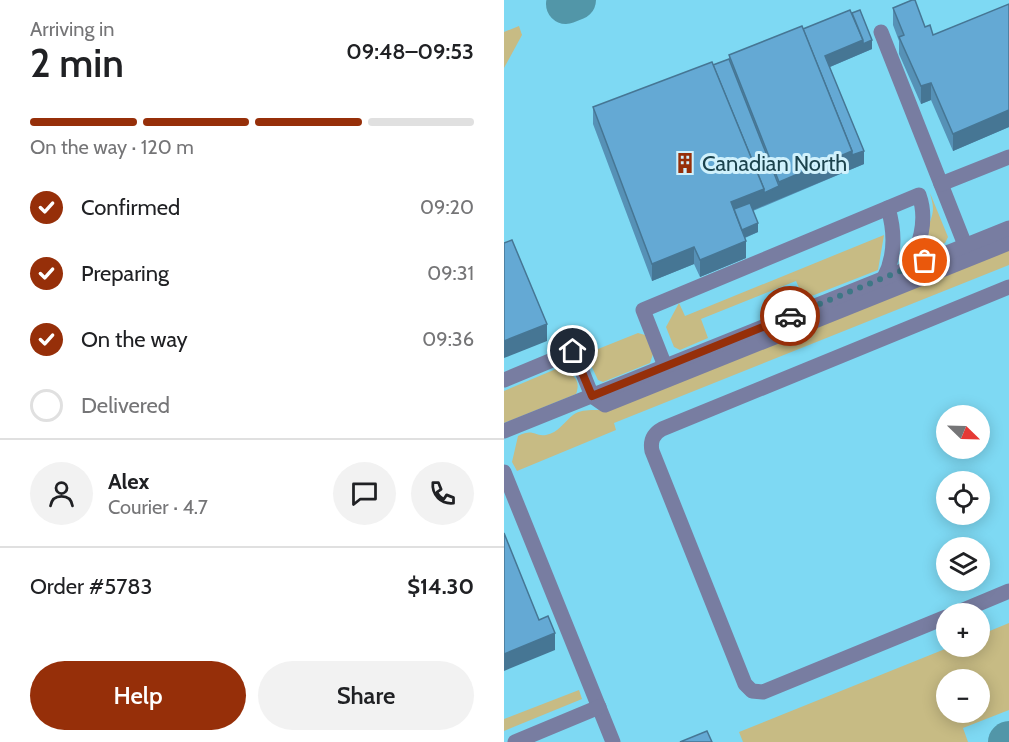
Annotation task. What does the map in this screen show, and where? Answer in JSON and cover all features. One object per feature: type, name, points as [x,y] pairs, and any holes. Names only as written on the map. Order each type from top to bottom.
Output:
[{"type":"street","points":[[881,32],[965,245]]},
{"type":"street","points":[[941,184],[1009,157]]},
{"type":"street","points":[[665,366],[643,310],[919,195],[923,224],[913,257],[905,269]]},
{"type":"street","points":[[884,278],[892,261],[894,245],[888,208]]},
{"type":"street","points":[[504,380],[573,351],[592,396],[605,405],[884,278],[1009,228]]},
{"type":"street","points":[[504,431],[665,366],[767,332],[1009,243]]},
{"type":"street","points":[[936,621],[763,692],[752,691],[745,684],[652,452],[651,441],[662,429],[1009,287]]},
{"type":"street","points":[[504,472],[614,742]]},
{"type":"street","points":[[980,603],[1009,591]]},
{"type":"street","points":[[515,742],[599,707]]},
{"type":"shaded area","points":[[519,26],[522,35],[504,68],[504,32]]},
{"type":"shaded area","points":[[930,193],[948,237],[945,243],[937,246],[932,244],[928,234],[933,209]]},
{"type":"shaded area","points":[[884,235],[878,270],[804,299],[796,281],[701,319],[708,338],[680,350],[674,347],[666,327],[679,303],[685,316]]},
{"type":"shaded area","points":[[1009,249],[1009,265],[614,423],[616,430],[517,471],[512,462],[518,436],[527,433],[550,434],[580,412],[602,410]]},
{"type":"shaded area","points":[[638,333],[645,335],[653,354],[650,363],[603,382],[598,380],[589,361],[593,351]]},
{"type":"shaded area","points":[[556,369],[574,377],[578,384],[576,394],[504,423],[504,391]]},
{"type":"shaded area","points":[[1009,623],[1009,710],[990,717],[990,669],[936,669],[936,723],[976,723],[963,728],[968,742],[743,742],[739,732],[936,653],[936,657],[990,657],[990,631]]},
{"type":"shaded area","points":[[579,690],[582,699],[504,731],[504,719]]},
{"type":"building","points":[[915,0],[925,27],[930,25],[933,35],[1009,4],[1009,110],[953,134],[931,83],[921,86],[899,37],[904,35],[893,8]]},
{"type":"building","points":[[850,10],[863,40],[825,56],[864,151],[852,155],[803,29]]},
{"type":"building","points":[[860,10],[872,40],[863,44],[852,13]]},
{"type":"building","name":"Canadian North","points":[[802,26],[852,151],[779,182],[729,55]]},
{"type":"building","points":[[729,59],[779,186],[764,193],[713,65]]},
{"type":"building","name":"Canadian North","points":[[712,62],[764,189],[731,202],[746,241],[700,260],[694,247],[652,264],[593,107]]},
{"type":"building","points":[[750,203],[758,223],[742,230],[734,209]]},
{"type":"building","points":[[512,240],[547,324],[504,341],[504,243]]},
{"type":"building","points":[[504,533],[539,620],[548,616],[555,633],[504,654]]},
{"type":"building","points":[[707,731],[712,742],[680,742]]},
{"type":"taxiway","points":[[566,4],[576,0]]},
{"type":"way so far","points":[[790,316],[925,261]]},
{"type":"place","name":"Canadian North","points":[[685,163]]},
{"type":"route","points":[[573,351],[592,396],[790,316]]}]
